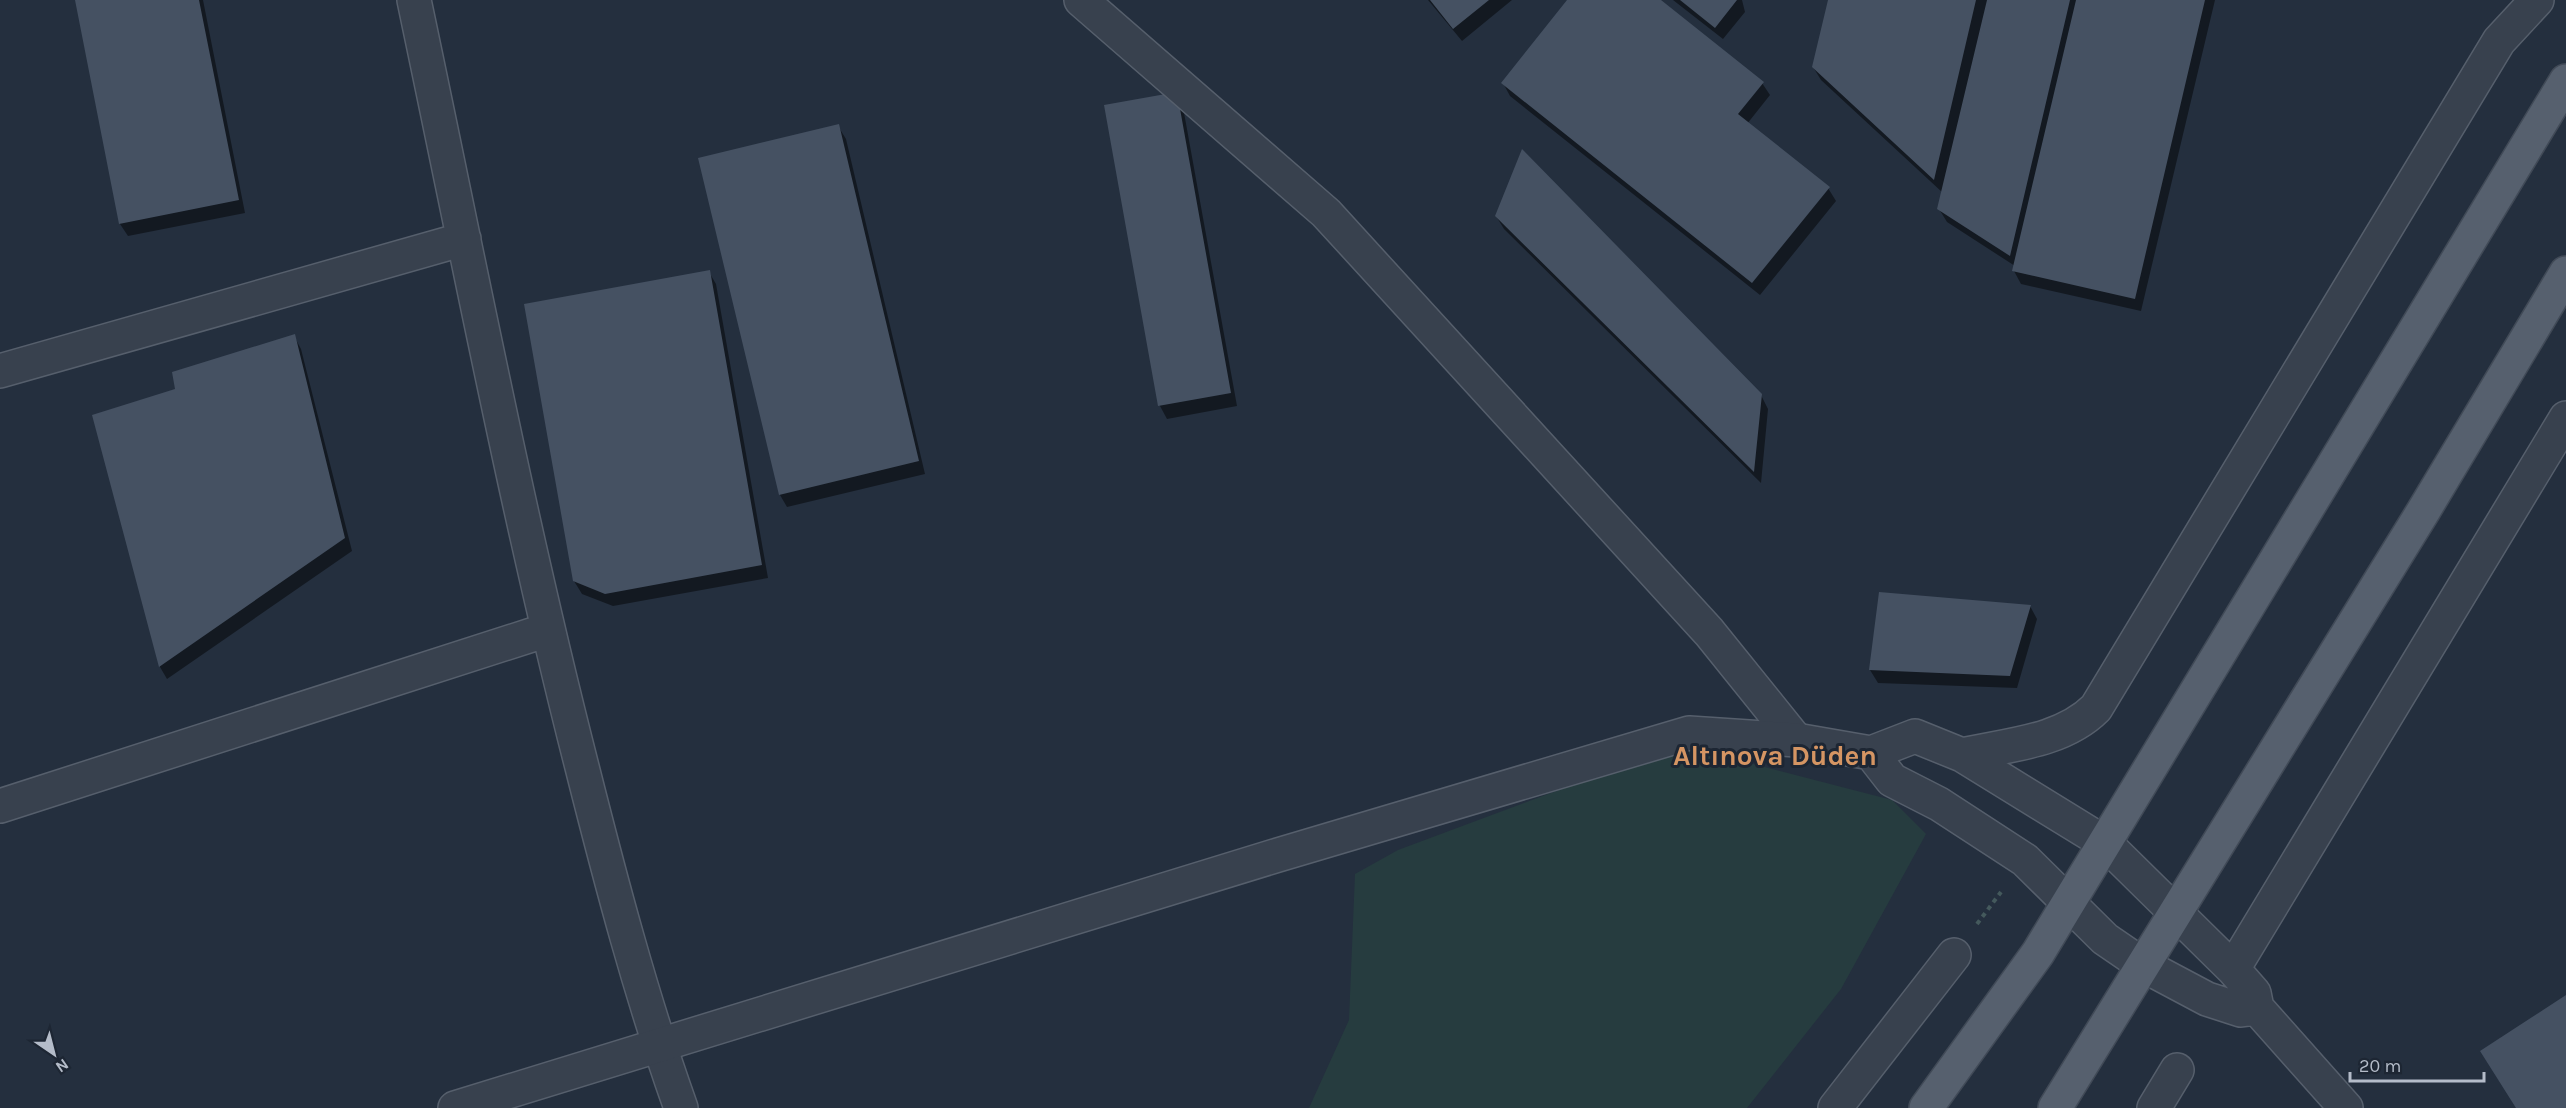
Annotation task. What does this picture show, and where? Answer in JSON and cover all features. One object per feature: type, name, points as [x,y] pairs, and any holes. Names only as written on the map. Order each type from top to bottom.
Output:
[{"type":"main road","points":[[1926,1108],[2038,953],[2566,81]]},
{"type":"main road","points":[[2055,1108],[2411,530],[2566,273]]},
{"type":"street","points":[[414,0],[547,630],[606,862],[658,1045],[681,1108]]},
{"type":"street","points":[[1081,0],[1326,213],[1709,632],[1796,740]]},
{"type":"street","points":[[1962,755],[2055,735],[2084,721],[2096,708],[2499,41],[2537,0]]},
{"type":"street","points":[[0,371],[464,239]]},
{"type":"street","points":[[2233,969],[2566,418]]},
{"type":"street","points":[[0,806],[547,630]]},
{"type":"street","points":[[455,1108],[1278,855],[1689,733],[1796,740],[1871,753],[1915,736],[1962,755],[2105,843],[2233,969],[2254,993],[2257,1008],[2346,1108]]},
{"type":"street","points":[[1871,753],[1892,780],[1939,804],[2025,860],[2105,939],[2143,965],[2207,999],[2241,1010],[2257,1008]]},
{"type":"street","points":[[1835,1108],[1954,955]]},
{"type":"street","points":[[2154,1108],[2177,1070]]},
{"type":"path","points":[[1954,955],[2025,860]]},
{"type":"green space","points":[[1680,745],[1892,800],[1926,834],[1841,989],[1747,1108],[1309,1108],[1349,1020],[1355,874],[1398,850]]},
{"type":"building","points":[[75,0],[199,0],[239,200],[119,224]]},
{"type":"building","points":[[1430,0],[1489,0],[1453,29]]},
{"type":"building","points":[[1567,0],[1661,0],[1764,82],[1738,114],[1830,187],[1752,283],[1501,83]]},
{"type":"building","points":[[1680,0],[1737,0],[1715,28]]},
{"type":"building","points":[[1828,0],[1976,0],[1934,180],[1812,67]]},
{"type":"building","points":[[1987,0],[2070,0],[2010,256],[1937,209]]},
{"type":"building","points":[[2076,0],[2205,0],[2135,299],[2012,271]]},
{"type":"building","points":[[1177,92],[1231,393],[1158,406],[1104,105]]},
{"type":"building","points":[[839,124],[919,461],[779,495],[698,158]]},
{"type":"building","points":[[1522,149],[1762,394],[1754,472],[1495,216]]},
{"type":"building","points":[[710,270],[762,565],[605,594],[573,581],[524,304]]},
{"type":"building","points":[[295,334],[345,538],[159,667],[92,415],[175,389],[172,372]]},
{"type":"building","points":[[1879,592],[2031,605],[2010,676],[1869,670]]},
{"type":"building","points":[[2566,995],[2566,1108],[2516,1108],[2480,1051]]},
{"type":"district","name":"Altınova Düden","points":[[1775,755]]}]
